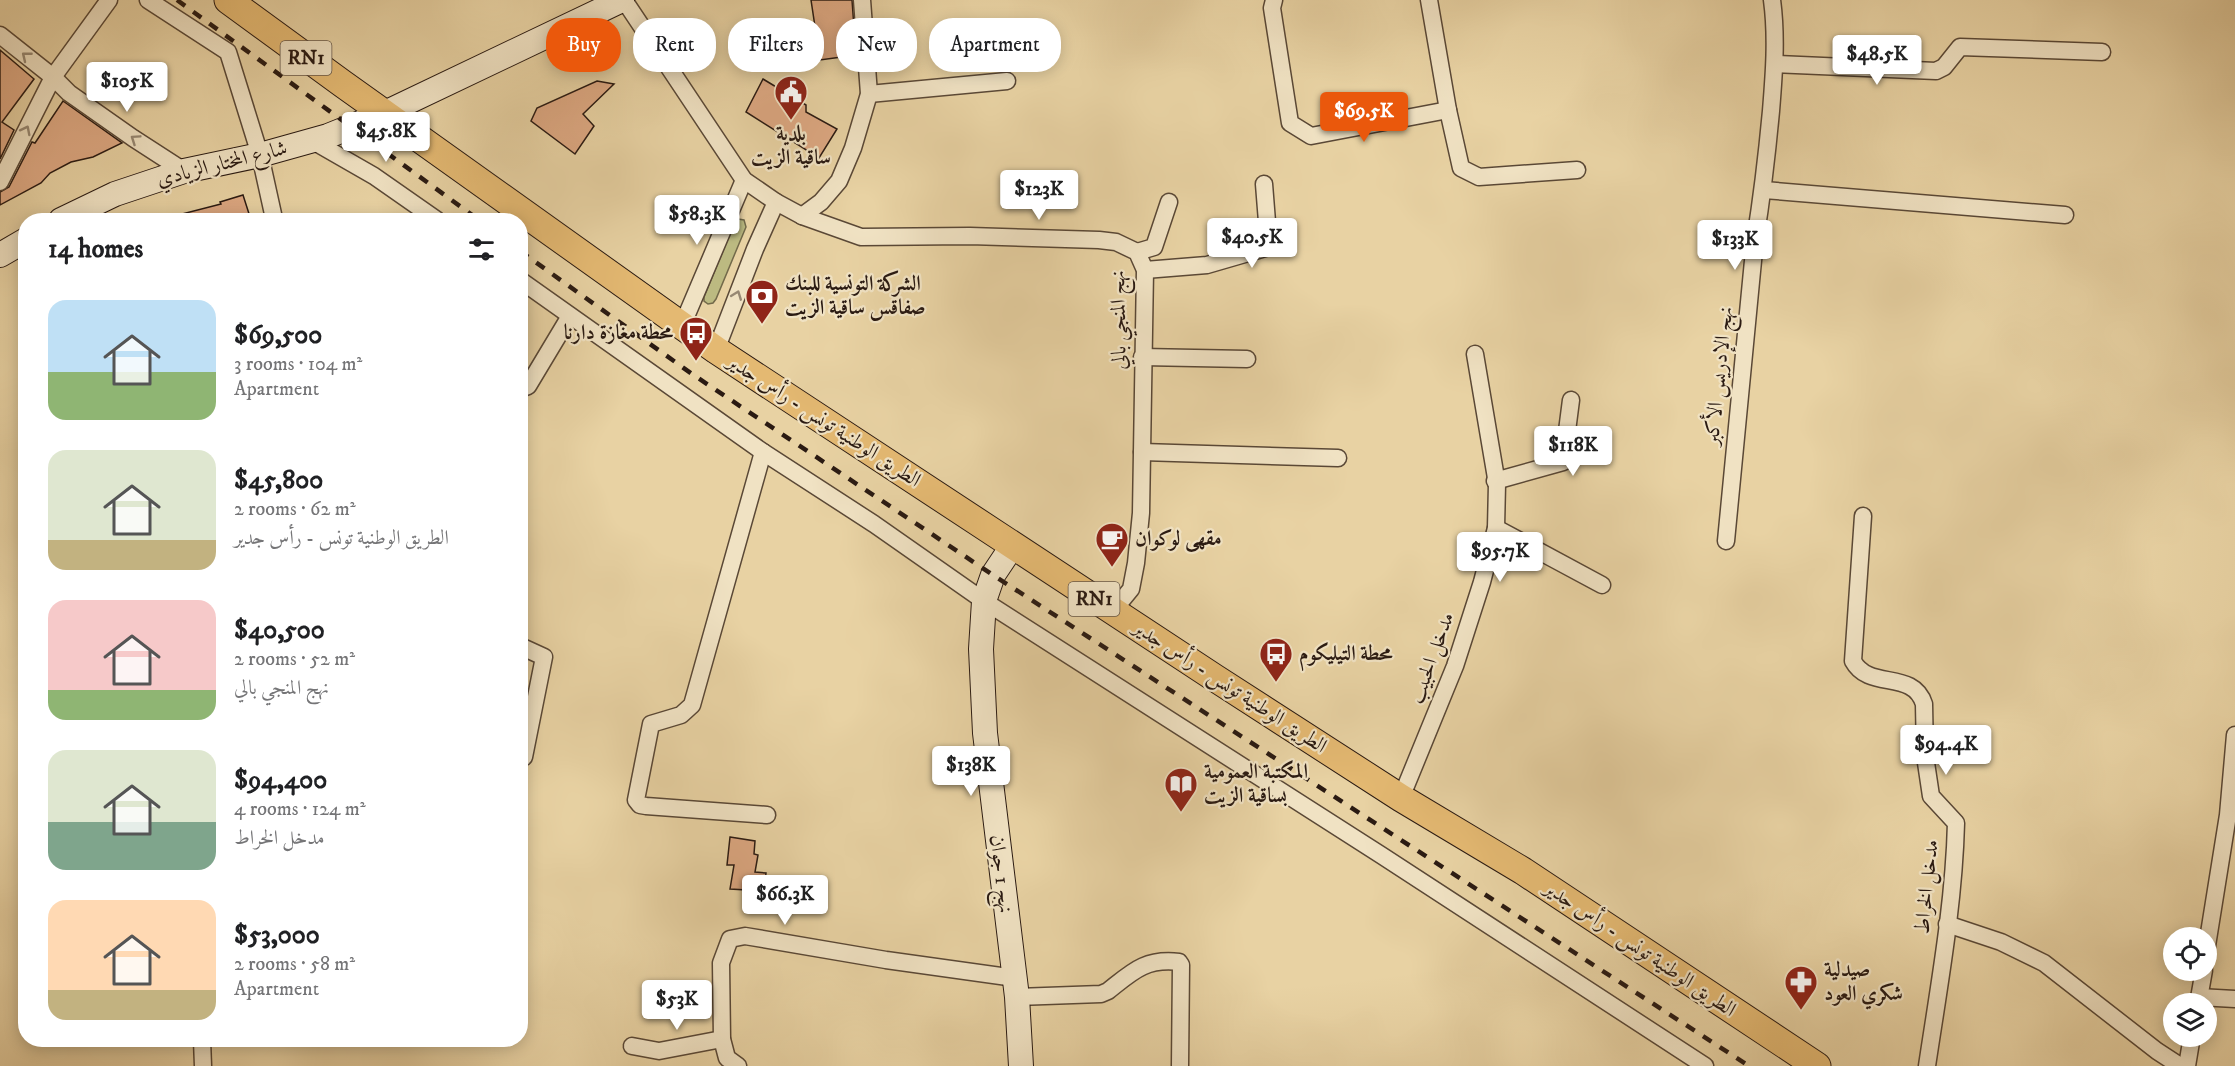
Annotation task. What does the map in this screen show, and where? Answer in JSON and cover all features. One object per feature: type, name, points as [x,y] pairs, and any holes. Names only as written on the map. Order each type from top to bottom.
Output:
[{"type":"main road","name":"RN1","points":[[228,0],[385,113]]},
{"type":"main road","name":"شارع المختار الزيادي","points":[[76,213],[115,194],[184,171],[313,141],[385,113],[623,0]]},
{"type":"main road","name":"الطريق الوطنية تونس - رأس جدير","points":[[385,113],[524,213]]},
{"type":"main road","name":"الطريق الوطنية تونس - رأس جدير","points":[[528,216],[716,350],[1401,798],[1523,871],[1817,1066]]},
{"type":"main road","points":[[0,255],[18,245]]},
{"type":"main road","name":"نهج 1 جوان","points":[[1013,545],[993,575],[984,601],[981,649],[985,733],[1016,988],[1021,1066]]},
{"type":"street","points":[[0,182],[53,77],[109,0]]},
{"type":"street","points":[[148,0],[228,52],[260,155],[269,213]]},
{"type":"street","name":"نهج المنجي بالي","points":[[623,0],[744,180],[776,202],[802,216],[861,237],[970,236],[1099,240],[1116,242],[1137,252],[1145,270],[1141,513],[1131,589],[1113,611]]},
{"type":"street","points":[[802,216],[821,202],[839,181],[853,148],[869,94],[862,0]]},
{"type":"street","points":[[1274,0],[1272,8],[1290,123],[1311,136],[1448,110]]},
{"type":"street","points":[[1429,0],[1448,110],[1461,168],[1479,177],[1577,170]]},
{"type":"street","name":"نهج الإدريس الأكبر","points":[[1725,541],[1755,240],[1764,190],[1775,64],[1772,0]]},
{"type":"street","points":[[0,35],[78,100],[184,171]]},
{"type":"street","points":[[1775,64],[1936,71],[1944,67],[1960,47],[2102,52]]},
{"type":"street","points":[[869,94],[1007,81]]},
{"type":"street","points":[[313,141],[374,176],[427,213]]},
{"type":"street","points":[[682,326],[744,180]]},
{"type":"street","points":[[1145,270],[1207,265],[1269,247],[1264,184]]},
{"type":"street","points":[[1764,190],[2065,215]]},
{"type":"street","points":[[716,350],[755,249],[776,202]]},
{"type":"street","points":[[1137,252],[1154,247],[1169,202]]},
{"type":"street","points":[[528,286],[763,452],[984,601],[1382,855],[1705,1066]]},
{"type":"street","points":[[528,386],[570,316]]},
{"type":"street","name":"مدخل الحبيب","points":[[1401,798],[1455,666],[1482,582],[1496,528],[1495,481],[1474,354]]},
{"type":"street","points":[[1142,357],[1247,358]]},
{"type":"street","points":[[1495,481],[1563,462],[1570,400]]},
{"type":"street","points":[[763,452],[692,705],[681,715],[651,724],[636,800],[640,805],[646,806],[767,815]]},
{"type":"street","points":[[1142,452],[1338,458]]},
{"type":"street","name":"مدخل الخراط","points":[[1863,516],[1853,661],[1858,671],[1876,679],[1905,683],[1921,696],[1924,704],[1925,756],[1931,796],[1956,823],[1947,924],[1927,1066]]},
{"type":"street","points":[[1496,528],[1602,585]]},
{"type":"street","points":[[528,650],[544,657],[528,738]]},
{"type":"street","points":[[2211,927],[2231,815],[2235,735]]},
{"type":"street","points":[[1947,924],[2001,942],[2044,963],[2157,1051],[2180,1066]]},
{"type":"street","points":[[738,1066],[727,1058],[722,1039],[721,963],[730,939],[745,936],[886,960],[1016,988],[1101,994],[1108,992],[1144,964],[1158,961],[1179,962],[1181,965],[1180,1066]]},
{"type":"street","points":[[2217,1000],[2235,999]]},
{"type":"street","points":[[632,1046],[659,1059],[722,1039]]},
{"type":"street","points":[[202,1047],[203,1066]]},
{"type":"street","points":[[2187,1066],[2190,1047]]},
{"type":"shaded area","points":[[738,219],[744,220],[746,227],[716,299],[713,303],[708,304],[704,301],[704,297]]},
{"type":"building","points":[[811,0],[852,0],[853,18],[836,18],[836,58],[824,59],[824,18],[814,18]]},
{"type":"building","points":[[0,50],[34,79],[2,122],[14,130],[0,159]]},
{"type":"building","name":"بلدية ساقية الزيت","points":[[763,79],[806,105],[806,112],[837,129],[819,158],[746,112]]},
{"type":"building","points":[[597,81],[614,84],[583,114],[594,126],[575,154],[531,121],[537,108]]},
{"type":"building","points":[[63,101],[122,143],[93,157],[71,162],[50,173],[41,183],[0,205],[0,192],[9,187],[32,142],[35,143]]},
{"type":"building","points":[[243,195],[249,213],[186,213],[221,204],[220,202]]},
{"type":"building","points":[[730,837],[755,841],[754,854],[758,855],[755,872],[766,873],[764,891],[730,889],[734,865],[727,865]]},
{"type":"railway","points":[[177,0],[469,213]]},
{"type":"railway","points":[[528,257],[692,374],[993,575],[1749,1066]]},
{"type":"place","name":"بلدية ساقية الزيت","points":[[791,121]]},
{"type":"place","name":"الشركة التونسية للبنك صفاقس ساقية الزيت","points":[[762,325]]},
{"type":"place","name":"محطة مغازة دارنا","points":[[696,362]]},
{"type":"place","name":"مقهى لوكوان","points":[[1112,568]]},
{"type":"place","name":"محطة التيليكوم","points":[[1276,683]]},
{"type":"place","name":"المكتبة العمومية بساقية الزيت","points":[[1181,813]]},
{"type":"place","name":"صيدلية شكري العود","points":[[1801,1011]]}]
